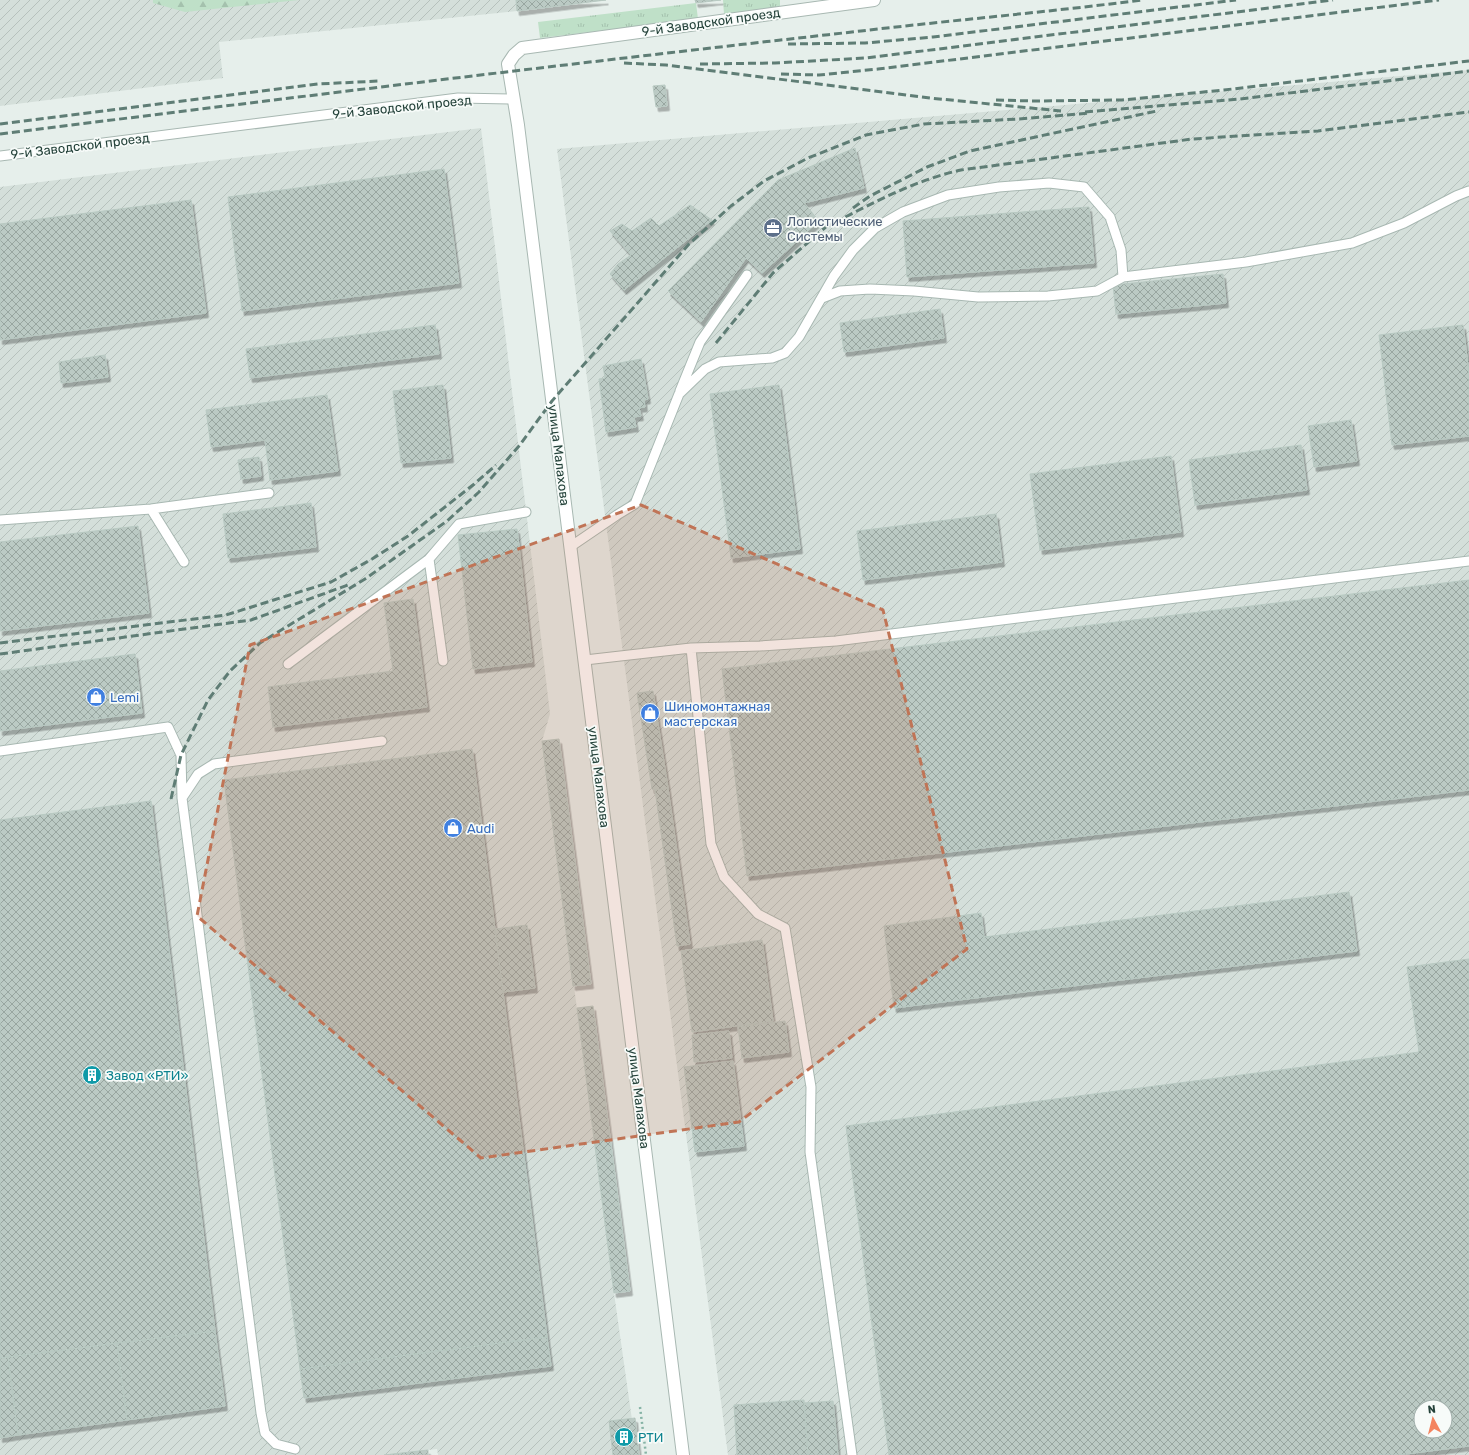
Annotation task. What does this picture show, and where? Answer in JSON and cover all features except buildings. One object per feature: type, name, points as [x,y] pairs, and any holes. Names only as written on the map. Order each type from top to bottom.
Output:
[{"type":"street","name":"9-й Заводской проезд","points":[[514,99],[508,64],[514,55],[522,48],[874,0]]},
{"type":"street","name":"улица Малахова","points":[[514,99],[683,1455]]},
{"type":"lane","name":"9-й Заводской проезд","points":[[0,156],[458,98],[514,99]]},
{"type":"lane","points":[[679,394],[705,369],[719,362],[772,358],[785,353],[799,337],[834,276],[854,250],[875,228],[903,212],[948,195],[1028,184],[1049,183],[1084,188],[1110,217],[1121,250],[1123,276]]},
{"type":"lane","points":[[822,298],[840,291],[870,288],[978,297],[1048,296],[1097,291],[1123,276],[1246,262],[1352,244],[1404,223],[1456,196],[1469,191]]},
{"type":"lane","points":[[570,547],[635,504],[700,342],[747,275]]},
{"type":"lane","points":[[0,520],[151,509],[269,493]]},
{"type":"lane","points":[[151,509],[184,562]]},
{"type":"lane","points":[[288,664],[428,559],[458,524],[526,512]]},
{"type":"lane","points":[[428,559],[443,661]]},
{"type":"lane","points":[[585,660],[691,648],[760,646],[836,641],[1469,561]]},
{"type":"lane","points":[[691,648],[711,844],[724,877],[758,914],[785,928],[811,1087],[810,1152],[852,1455]]},
{"type":"lane","points":[[0,751],[168,727],[181,755],[182,798],[261,1413],[265,1433],[276,1444],[295,1449]]},
{"type":"lane","points":[[182,798],[198,774],[214,764],[382,741]]},
{"type":"path","points":[[640,1407],[646,1455]]},
{"type":"highlighted area","points":[[641,505],[883,610],[967,949],[739,1122],[481,1158],[197,916],[250,645]]},
{"type":"shaded area","points":[[0,0],[604,0],[517,11],[219,42],[223,78],[0,106]]},
{"type":"shaded area","points":[[1469,70],[1469,1455],[728,1455],[557,149]]},
{"type":"shaded area","points":[[481,128],[550,714],[542,741],[614,1293],[637,1455],[438,1455],[437,1449],[384,1455],[0,1455],[0,187]]},
{"type":"green space","points":[[153,0],[299,0],[185,12],[153,3]]},
{"type":"green space","points":[[723,0],[780,0],[780,7],[724,14]]},
{"type":"green space","points":[[696,3],[698,19],[540,38],[538,22]]},
{"type":"railway","points":[[0,134],[646,56],[1142,0]]},
{"type":"railway","points":[[788,44],[865,43],[933,37],[1236,0]]},
{"type":"railway","points":[[700,64],[775,63],[866,58],[1333,0]]},
{"type":"railway","points":[[781,74],[819,75],[878,69],[1439,0]]},
{"type":"railway","points":[[996,100],[1122,100],[1224,90],[1469,61]]},
{"type":"railway","points":[[624,63],[666,65],[930,98],[1061,111]]},
{"type":"railway","points":[[1085,112],[1240,99],[1469,71]]},
{"type":"railway","points":[[0,124],[318,84],[379,81]]},
{"type":"railway","points":[[853,208],[870,196],[927,167],[970,151],[1157,111]]},
{"type":"railway","points":[[824,228],[874,202],[908,187],[925,180],[961,170],[1192,139],[1318,131],[1469,112]]},
{"type":"railway","points":[[171,799],[181,755],[208,700],[230,671],[260,643],[365,579],[447,521],[479,492],[519,446],[552,401],[689,244],[731,206],[764,181],[808,158],[866,135],[924,124],[1018,119],[1090,113]]},
{"type":"railway","points":[[716,343],[773,273],[828,225]]},
{"type":"railway","points":[[0,643],[226,615],[331,582],[372,559],[408,536],[496,465]]},
{"type":"railway","points":[[0,654],[251,620],[348,585]]},
{"type":"place","name":"Логистические Системы","points":[[773,228]]},
{"type":"place","name":"Lemi","points":[[96,697]]},
{"type":"place","name":"Шиномонтажная мастерская","points":[[650,713]]},
{"type":"place","name":"Audi","points":[[453,828]]},
{"type":"place","name":"Завод «РТИ»","points":[[92,1075]]},
{"type":"place","name":"РТИ","points":[[624,1437]]}]
